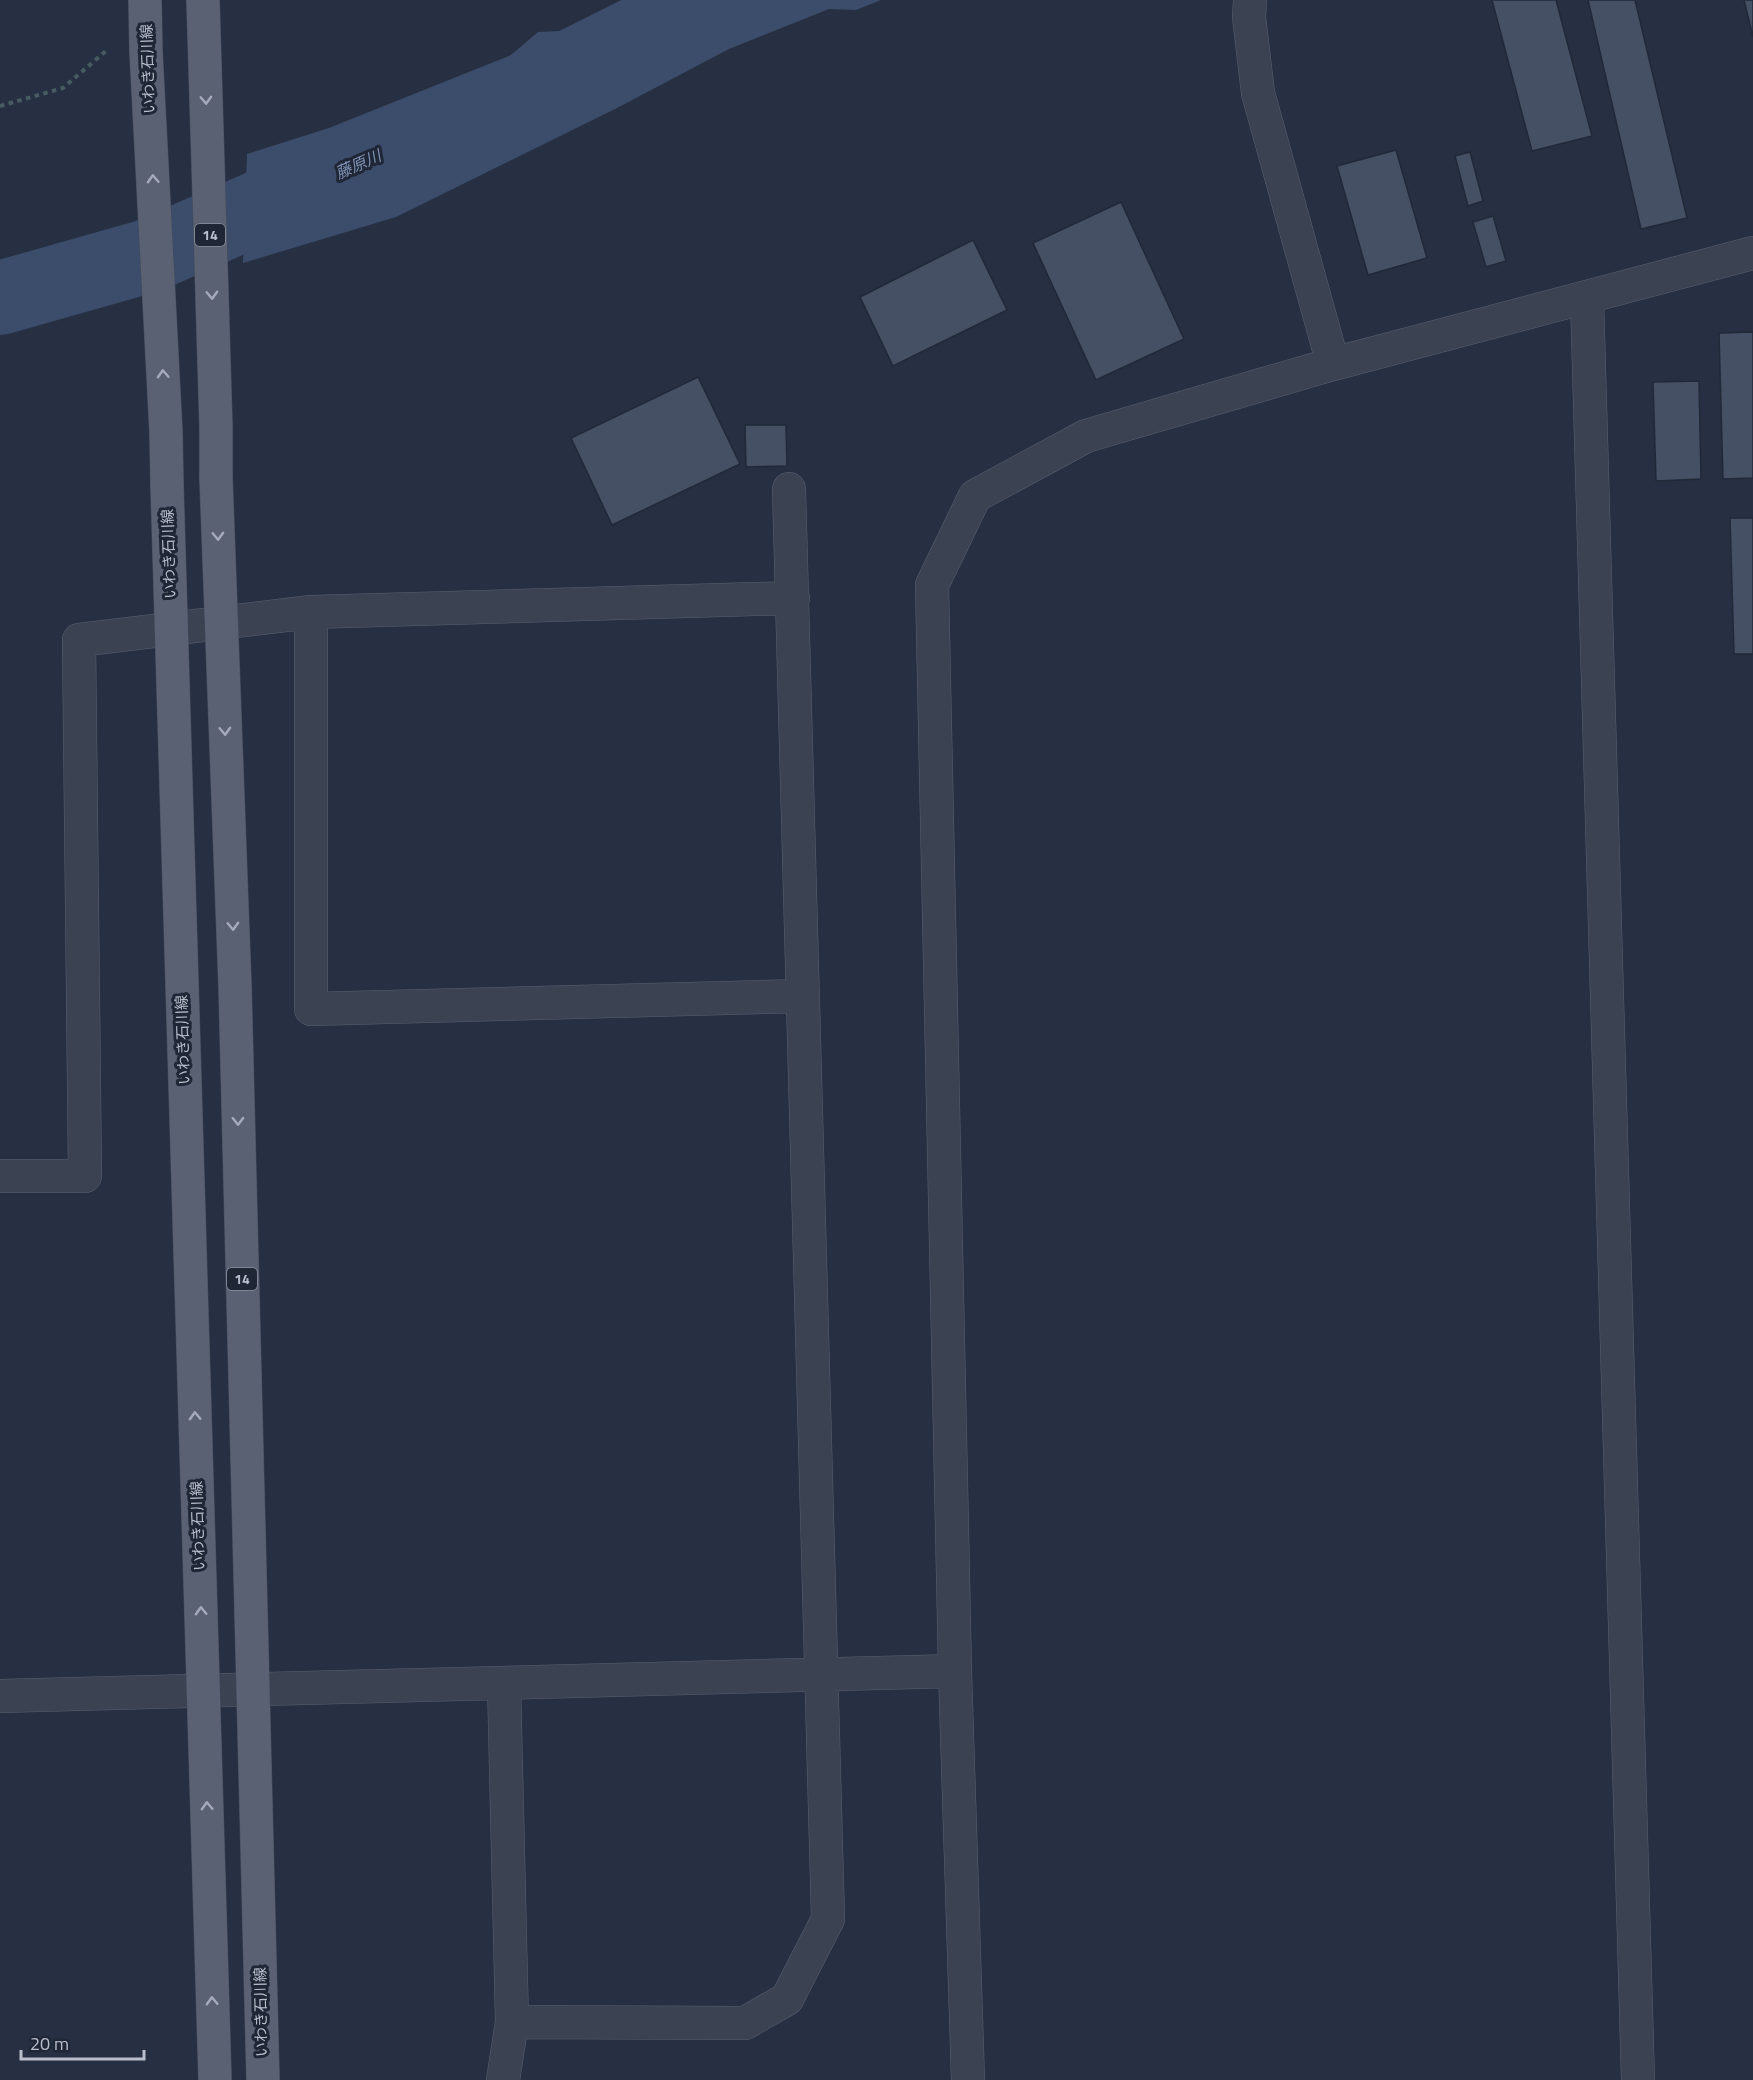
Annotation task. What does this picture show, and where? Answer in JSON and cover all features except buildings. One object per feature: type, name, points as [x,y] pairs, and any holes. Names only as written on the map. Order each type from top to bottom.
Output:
[{"type":"main road","name":"いわき石川線","points":[[203,0],[216,478],[235,974],[263,2080]]},
{"type":"main road","name":"いわき石川線","points":[[146,8],[146,52],[166,432],[215,2080]]},
{"type":"street","points":[[1250,0],[1249,17],[1258,93],[1333,364]]},
{"type":"street","points":[[968,2080],[955,1671],[932,585],[975,496],[1086,436],[1333,364],[1753,253]]},
{"type":"street","points":[[1587,298],[1638,2080]]},
{"type":"street","points":[[512,2022],[745,2023],[787,1999],[828,1919],[789,489]]},
{"type":"street","points":[[0,1176],[86,1176],[79,640],[311,612],[793,598]]},
{"type":"street","points":[[311,612],[311,1009],[803,996]]},
{"type":"street","points":[[0,1696],[955,1671]]},
{"type":"street","points":[[503,2080],[512,2022],[504,1683]]},
{"type":"path","points":[[0,106],[63,88],[146,8]]},
{"type":"water","points":[[737,0],[881,0],[856,10],[829,9],[729,49],[615,109],[396,217],[243,263],[247,154],[329,128],[511,55],[538,32],[560,31],[579,54],[620,56],[663,39],[725,9]]},
{"type":"waterway","name":"藤原川","points":[[504,100],[704,0]]},
{"type":"waterway","name":"藤原川","points":[[0,298],[148,256],[338,173]]}]
